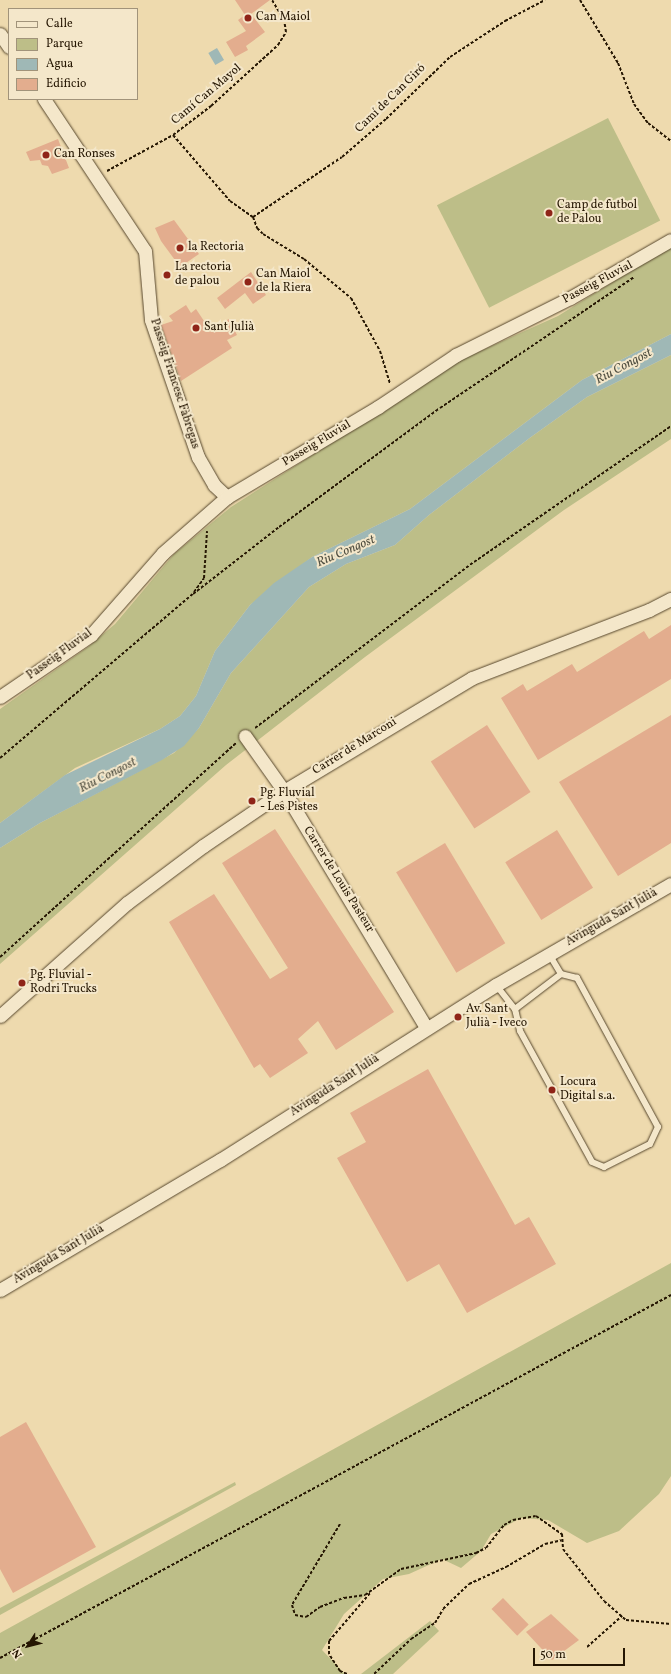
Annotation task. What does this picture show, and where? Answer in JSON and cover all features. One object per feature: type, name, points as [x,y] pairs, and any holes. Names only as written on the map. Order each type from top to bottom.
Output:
[{"type":"street","points":[[0,34],[8,46]]},
{"type":"street","name":"Passeig Francesc Fàbregas","points":[[45,100],[146,251],[151,320],[198,458],[214,485],[227,497]]},
{"type":"street","name":"Passeig Fluvial","points":[[0,697],[91,635],[163,553],[227,497],[396,395],[456,355],[570,298],[671,240]]},
{"type":"street","name":"Carrer de Marconi","points":[[0,1016],[127,903],[203,846],[284,791],[472,678],[649,610],[671,599]]},
{"type":"street","name":"Carrer de Louis Pasteur","points":[[245,736],[284,791],[426,1027]]},
{"type":"street","name":"Avinguda Sant Julià","points":[[0,1290],[220,1160],[426,1027],[671,884]]},
{"type":"lane","points":[[496,985],[515,1009],[520,1031],[592,1162],[604,1167],[650,1144],[658,1127],[577,978],[561,974],[549,954]]},
{"type":"lane","points":[[515,1009],[561,974]]},
{"type":"path","name":"Camí Can Mayol","points":[[97,176],[173,135],[211,106],[278,45],[286,32],[284,20],[272,0]]},
{"type":"path","name":"Camí de Can Giró","points":[[253,217],[342,157],[386,118],[450,56],[505,21],[545,0]]},
{"type":"path","points":[[580,0],[615,58],[634,104],[648,124],[671,141]]},
{"type":"path","points":[[173,135],[230,201],[253,217],[257,228],[310,263],[351,298],[376,343],[396,395]]},
{"type":"path","points":[[0,758],[193,594],[440,408],[635,276]]},
{"type":"path","points":[[0,958],[96,868],[245,736],[474,562],[671,426]]},
{"type":"path","points":[[193,594],[204,578],[210,512]]},
{"type":"path","points":[[0,1658],[671,1295]]},
{"type":"path","points":[[340,1524],[292,1604],[295,1615],[306,1617],[320,1607],[344,1598],[365,1595],[401,1569],[476,1553],[486,1548],[504,1525],[513,1520],[536,1516],[562,1534],[563,1549],[604,1601],[626,1620],[671,1624]]},
{"type":"path","points":[[374,1674],[411,1639],[435,1623],[443,1610],[469,1584],[506,1567],[544,1544],[562,1540]]},
{"type":"path","points":[[347,1674],[340,1671],[329,1654],[329,1641],[372,1591]]},
{"type":"path","points":[[587,1647],[622,1616]]},
{"type":"green space","name":"Camp de futbol de Palou","points":[[608,118],[660,220],[489,308],[437,205]]},
{"type":"green space","points":[[671,246],[671,334],[582,380],[410,509],[312,557],[250,605],[215,651],[196,696],[180,716],[160,729],[75,768],[0,823],[0,709],[88,647],[115,624],[174,554],[231,507],[465,358],[558,316]]},
{"type":"green space","points":[[671,355],[671,439],[564,510],[365,657],[226,765],[0,964],[0,848],[40,823],[174,753],[199,728],[231,673],[309,587],[346,564],[395,545],[429,515],[531,437],[587,397]]},
{"type":"green space","points":[[671,1263],[671,1476],[659,1494],[619,1531],[587,1543],[548,1520],[521,1518],[491,1534],[481,1551],[461,1568],[442,1559],[409,1574],[383,1579],[344,1614],[322,1650],[345,1674],[0,1674],[0,1633]]},
{"type":"green space","points":[[235,1482],[236,1485],[0,1615],[0,1608]]},
{"type":"green space","points":[[430,1621],[439,1631],[393,1674],[361,1674]]},
{"type":"water","points":[[217,48],[224,60],[215,65],[208,53]]},
{"type":"water","name":"Riu Congost","points":[[671,334],[671,355],[587,397],[531,437],[429,515],[395,545],[346,564],[309,587],[231,673],[199,728],[184,746],[162,760],[40,823],[0,848],[0,823],[65,775],[160,729],[180,716],[196,696],[215,651],[250,605],[274,583],[312,557],[410,509],[582,380]]},
{"type":"building","points":[[235,0],[270,0],[251,14],[265,32],[246,46],[248,50],[235,57],[226,42],[246,31],[238,20],[245,15]]},
{"type":"building","name":"Can Ronses","points":[[58,139],[69,168],[52,174],[48,166],[42,165],[40,160],[30,161],[26,152]]},
{"type":"building","name":"la Rectoria","points":[[174,220],[199,254],[180,267],[161,241],[155,228]]},
{"type":"building","name":"Can Maiol de la Riera","points":[[251,272],[266,295],[253,304],[245,293],[225,309],[217,298]]},
{"type":"building","points":[[186,305],[191,313],[196,309],[206,324],[209,322],[213,327],[229,319],[237,335],[227,340],[232,348],[181,381],[161,325],[173,321],[169,316]]},
{"type":"building","points":[[671,625],[671,679],[538,760],[501,698],[523,684],[527,691],[572,664],[577,672],[644,631],[649,639]]},
{"type":"building","points":[[671,715],[671,843],[618,876],[559,782]]},
{"type":"building","points":[[487,725],[531,792],[474,829],[431,761]]},
{"type":"building","points":[[275,829],[394,1012],[336,1050],[318,1021],[298,1039],[308,1053],[270,1078],[260,1064],[254,1068],[169,922],[214,894],[270,979],[288,968],[222,863]]},
{"type":"building","points":[[557,830],[593,888],[541,920],[505,862]]},
{"type":"building","points":[[445,843],[505,943],[456,973],[396,872]]},
{"type":"building","points":[[428,1069],[515,1225],[529,1217],[556,1264],[467,1313],[439,1264],[407,1282],[337,1158],[366,1142],[350,1113]]},
{"type":"building","points":[[26,1422],[96,1547],[13,1593],[0,1569],[0,1437]]},
{"type":"building","points":[[503,1598],[529,1625],[517,1636],[491,1609]]},
{"type":"building","points":[[551,1614],[579,1640],[552,1660],[526,1632]]},
{"type":"place","name":"Can Maiol","points":[[248,18]]},
{"type":"place","name":"Can Ronses","points":[[46,155]]},
{"type":"place","name":"Camp de futbol de Palou","points":[[549,213]]},
{"type":"place","name":"la Rectoria","points":[[180,248]]},
{"type":"place","name":"La rectoria de palou","points":[[167,275]]},
{"type":"place","name":"Can Maiol de la Riera","points":[[248,282]]},
{"type":"place","name":"Sant Julià","points":[[196,328]]},
{"type":"place","name":"Pg. Fluvial - Les Pistes","points":[[252,801]]},
{"type":"place","name":"Pg. Fluvial - Rodri Trucks","points":[[22,983]]},
{"type":"place","name":"Av. Sant Julià - Iveco","points":[[458,1017]]},
{"type":"place","name":"Locura Digital s.a.","points":[[552,1090]]}]
